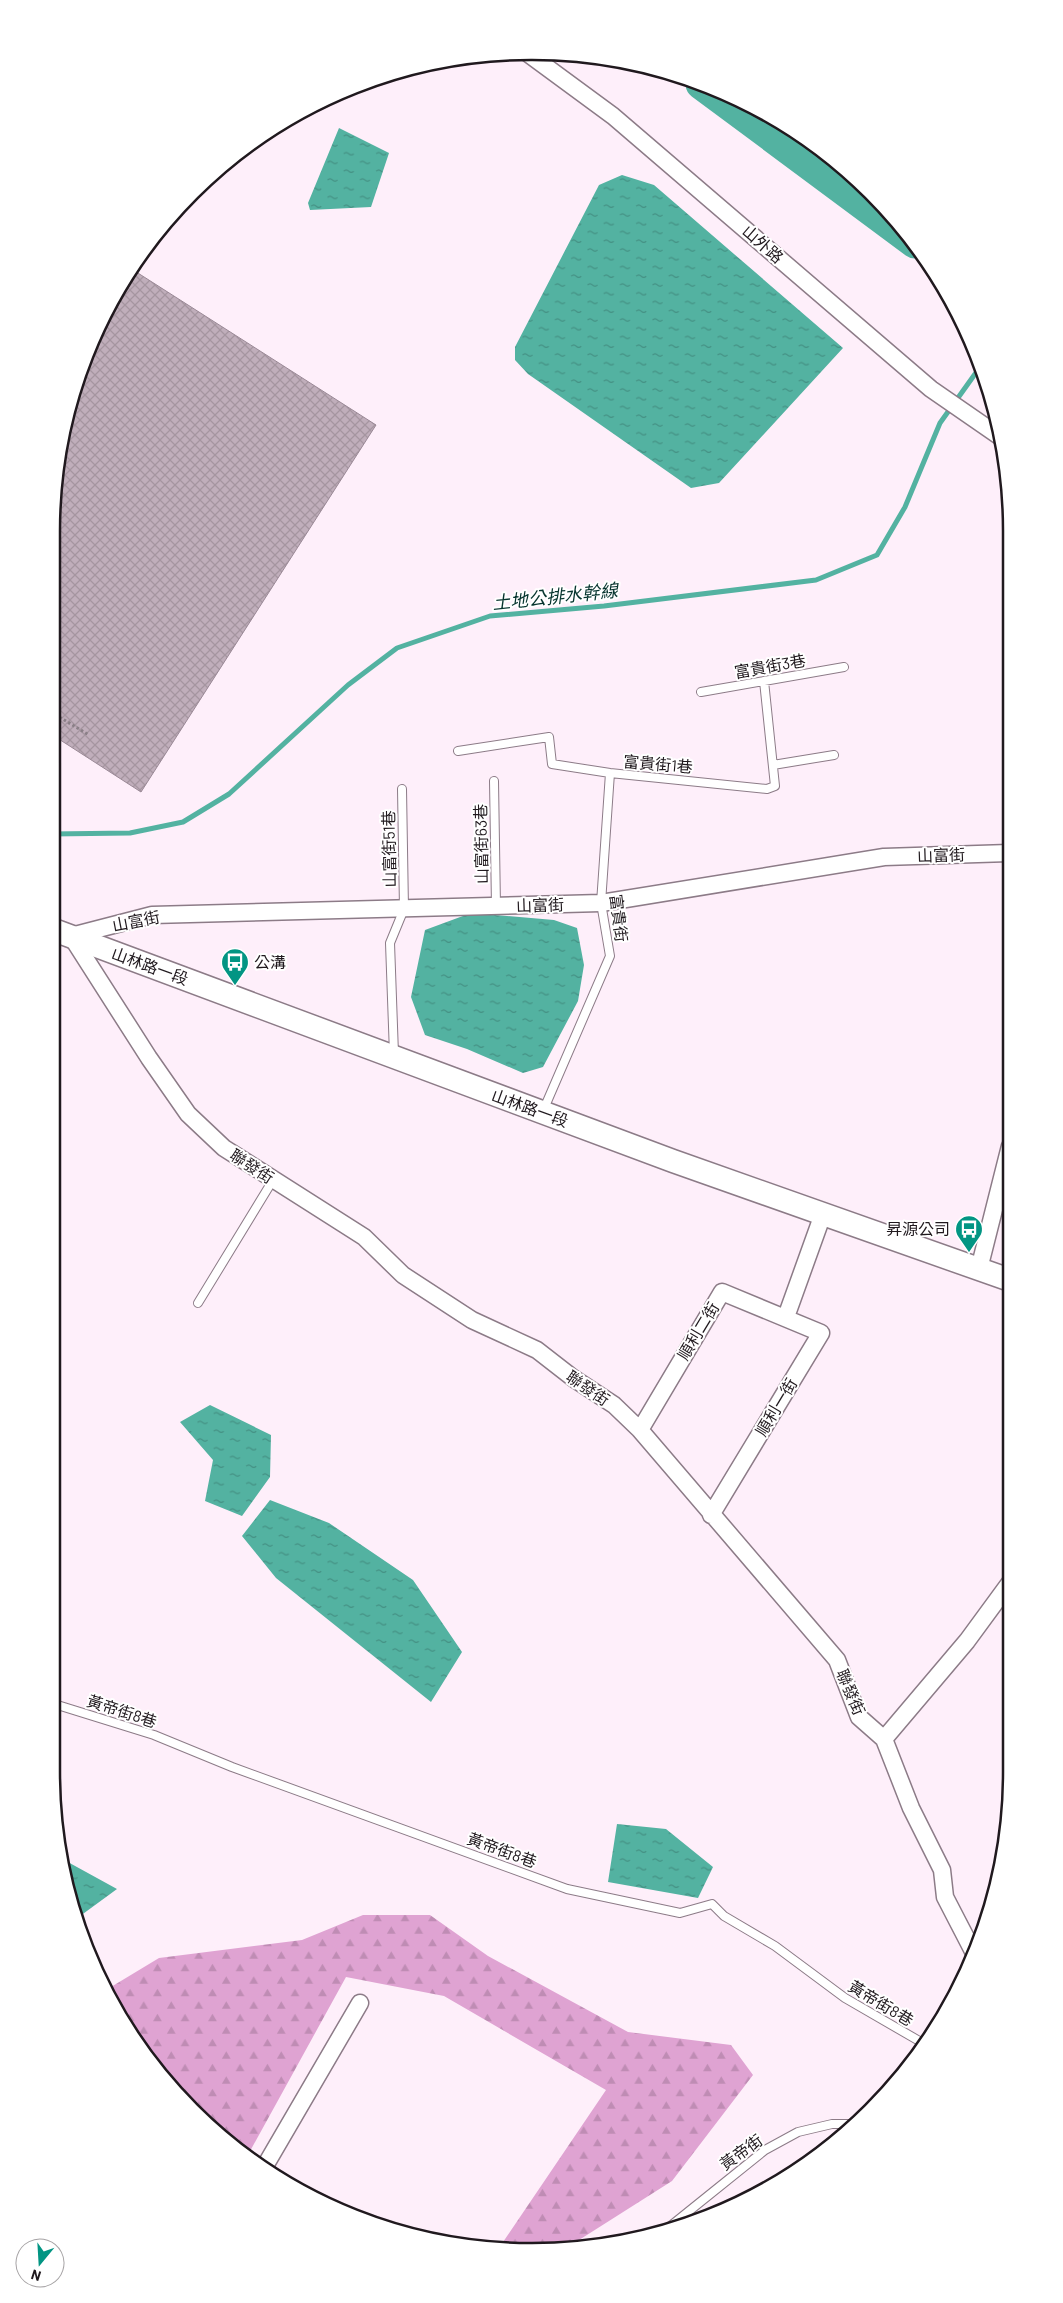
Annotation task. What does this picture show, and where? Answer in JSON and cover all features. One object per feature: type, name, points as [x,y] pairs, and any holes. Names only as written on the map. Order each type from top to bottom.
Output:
[{"type":"main road","name":"山林路一段","points":[[61,933],[673,1161],[1003,1278]]},
{"type":"street","name":"山外路","points":[[537,60],[613,116],[931,389],[992,431]]},
{"type":"street","name":"山富街","points":[[61,933],[152,916],[601,903],[884,857],[1003,853]]},
{"type":"street","name":"聯發街","points":[[61,933],[188,1114],[224,1148],[364,1237],[403,1276],[472,1320],[537,1350],[573,1378],[614,1405],[640,1430],[837,1660],[859,1717],[884,1738],[911,1808],[942,1870],[946,1898],[970,1945]]},
{"type":"street","points":[[979,1269],[1003,1174]]},
{"type":"street","points":[[786,1317],[822,1214]]},
{"type":"street","name":"順利二街","points":[[640,1430],[722,1292],[786,1317]]},
{"type":"street","name":"順利一街","points":[[711,1515],[821,1333],[786,1317]]},
{"type":"street","points":[[884,1738],[967,1641],[1003,1592]]},
{"type":"street","points":[[267,2162],[360,2003]]},
{"type":"lane","name":"富貴街3巷","points":[[701,692],[844,667]]},
{"type":"lane","name":"富貴街1巷","points":[[458,751],[549,737],[552,764],[610,773],[767,789],[775,786],[764,681]]},
{"type":"lane","points":[[773,766],[834,755]]},
{"type":"lane","name":"富貴街","points":[[542,1112],[610,956],[601,903],[610,773]]},
{"type":"lane","name":"山富街63巷","points":[[494,781],[496,907]]},
{"type":"lane","name":"山富街51巷","points":[[402,789],[404,909]]},
{"type":"lane","points":[[394,1057],[390,944],[404,909]]},
{"type":"lane","points":[[198,1303],[273,1180]]},
{"type":"lane","name":"黃帝街8巷","points":[[60,1706],[154,1735],[232,1767],[567,1888],[680,1913],[712,1904],[724,1916],[775,1946],[845,1998],[919,2041]]},
{"type":"lane","name":"黃帝街","points":[[680,2219],[765,2150],[798,2132],[832,2124],[844,2124]]},
{"type":"path","points":[[60,717],[89,735]]},
{"type":"green space","points":[[363,1915],[430,1915],[488,1956],[628,2032],[731,2045],[753,2075],[672,2181],[578,2240],[532,2243],[503,2242],[606,2090],[444,1996],[346,1977],[250,2150],[198,2105],[157,2059],[123,2007],[112,1986],[159,1958],[302,1940]]},
{"type":"water","points":[[339,128],[389,153],[371,207],[310,210],[308,203]]},
{"type":"water","points":[[622,175],[654,185],[843,348],[719,483],[691,488],[528,374],[515,360],[515,347],[599,185]]},
{"type":"water","points":[[471,913],[554,920],[577,928],[584,965],[578,1001],[543,1067],[523,1073],[467,1049],[425,1035],[411,997],[425,930]]},
{"type":"water","points":[[210,1405],[271,1435],[270,1477],[242,1516],[205,1501],[213,1460],[180,1422]]},
{"type":"water","points":[[270,1500],[329,1523],[413,1580],[462,1652],[431,1702],[276,1578],[242,1536]]},
{"type":"water","points":[[617,1824],[666,1829],[713,1867],[698,1898],[608,1882]]},
{"type":"water","points":[[69,1863],[117,1889],[82,1914]]},
{"type":"building","points":[[137,273],[376,425],[141,792],[60,740],[60,532],[64,470],[76,409],[85,380],[109,323]]},
{"type":"waterway","points":[[726,102],[887,222]]},
{"type":"waterway","name":"土地公排水幹線","points":[[60,834],[130,833],[183,822],[229,794],[348,685],[397,648],[490,616],[604,606],[816,580],[877,555],[905,507],[940,423],[975,373]]},
{"type":"place","name":"公溝","points":[[235,986]]},
{"type":"place","name":"昇源公司","points":[[969,1253]]}]
